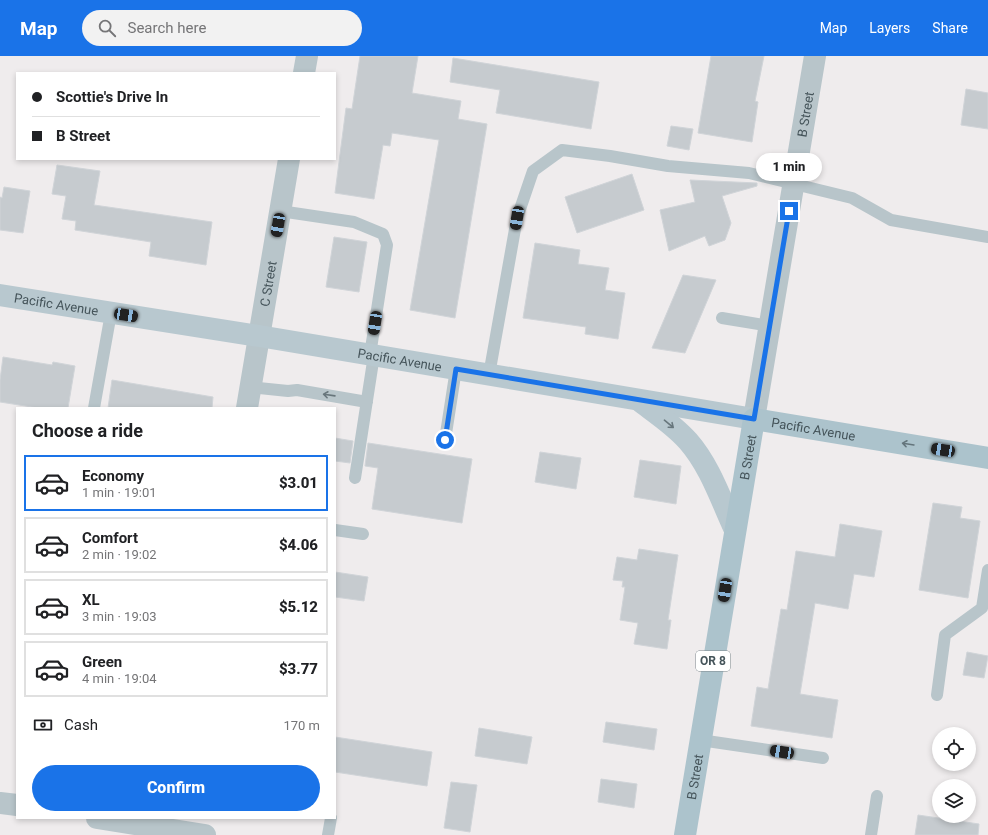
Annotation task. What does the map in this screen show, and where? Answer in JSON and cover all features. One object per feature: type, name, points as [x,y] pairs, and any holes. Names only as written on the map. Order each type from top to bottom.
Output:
[{"type":"main road","name":"Pacific Avenue","points":[[0,295],[259,336],[988,458]]},
{"type":"main road","points":[[638,400],[667,421],[687,439],[695,449],[711,477],[735,530]]},
{"type":"main road","name":"B Street","points":[[685,835],[754,419]]},
{"type":"street","points":[[304,72],[307,56]]},
{"type":"street","name":"B Street","points":[[754,419],[816,56]]},
{"type":"street","name":"C Street","points":[[247,407],[289,160]]},
{"type":"street","points":[[0,803],[16,805]]},
{"type":"street","points":[[105,819],[179,828],[205,835]]},
{"type":"lane","points":[[489,375],[517,218],[533,171],[562,150],[610,156],[668,166],[749,173],[852,198],[891,220],[988,237]]},
{"type":"lane","points":[[280,211],[354,222],[383,234],[387,245],[367,402],[355,478]]},
{"type":"lane","points":[[94,407],[111,313]]},
{"type":"lane","points":[[722,318],[770,326]]},
{"type":"lane","points":[[445,440],[456,369]]},
{"type":"lane","points":[[250,387],[288,392],[297,390],[367,402]]},
{"type":"lane","points":[[336,530],[363,534]]},
{"type":"lane","points":[[937,695],[945,635],[982,608],[988,570]]},
{"type":"lane","points":[[700,740],[823,758]]},
{"type":"lane","points":[[871,835],[877,796]]},
{"type":"lane","points":[[328,835],[331,819]]},
{"type":"building","points":[[360,56],[418,56],[412,93],[461,101],[458,119],[487,124],[455,318],[410,310],[439,140],[392,133],[390,146],[383,145],[374,199],[335,193],[346,108],[352,109]]},
{"type":"building","points":[[711,56],[764,56],[755,101],[758,102],[752,142],[698,133]]},
{"type":"building","points":[[453,58],[599,82],[591,129],[496,113],[500,90],[450,82]]},
{"type":"building","points":[[966,89],[988,93],[988,129],[961,125]]},
{"type":"building","points":[[671,126],[693,129],[689,150],[667,146]]},
{"type":"building","points":[[57,165],[100,171],[94,205],[212,222],[206,265],[149,256],[151,242],[75,230],[76,221],[62,219],[66,196],[52,194]]},
{"type":"building","points":[[632,174],[644,210],[577,233],[565,197]]},
{"type":"building","points":[[690,180],[757,183],[757,186],[722,196],[731,223],[725,240],[709,246],[705,236],[669,251],[660,210],[695,202]]},
{"type":"building","points":[[4,187],[30,191],[23,233],[0,230],[0,197],[2,198]]},
{"type":"building","points":[[334,237],[367,242],[359,292],[326,287]]},
{"type":"building","points":[[535,243],[580,250],[578,264],[609,268],[605,290],[625,293],[618,339],[585,334],[586,327],[523,318]]},
{"type":"building","points":[[683,275],[716,280],[685,353],[652,348]]},
{"type":"building","points":[[3,357],[52,365],[53,362],[75,366],[68,407],[32,407],[0,402],[0,380]]},
{"type":"building","points":[[112,380],[213,397],[212,407],[108,407]]},
{"type":"building","points":[[336,438],[353,441],[350,463],[336,461]]},
{"type":"building","points":[[368,443],[472,459],[462,523],[372,509],[378,468],[365,466]]},
{"type":"building","points":[[540,452],[581,458],[576,489],[535,482]]},
{"type":"building","points":[[640,460],[681,466],[676,504],[634,497]]},
{"type":"building","points":[[933,503],[962,507],[960,518],[980,521],[968,598],[919,590]]},
{"type":"building","points":[[840,524],[882,531],[874,577],[854,574],[848,609],[815,603],[800,694],[838,700],[832,738],[751,726],[757,687],[768,689],[781,609],[787,610],[796,551],[835,557]]},
{"type":"building","points":[[639,549],[678,555],[668,620],[671,620],[667,649],[634,644],[638,623],[620,620],[625,587],[622,587],[623,581],[613,580],[617,557],[637,560]]},
{"type":"building","points":[[336,572],[368,577],[364,601],[336,597]]},
{"type":"building","points":[[967,652],[988,656],[984,678],[963,675]]},
{"type":"building","points":[[606,722],[657,729],[654,750],[603,742]]},
{"type":"building","points":[[479,728],[532,737],[527,764],[475,756]]},
{"type":"building","points":[[336,737],[432,752],[427,786],[336,772]]},
{"type":"building","points":[[601,779],[637,784],[634,808],[598,802]]},
{"type":"building","points":[[451,782],[477,785],[470,832],[444,828]]},
{"type":"building","points":[[918,815],[932,817],[932,823],[979,824],[978,835],[915,835]]},
{"type":"route","points":[[445,440],[456,369],[754,419],[789,211]]}]
